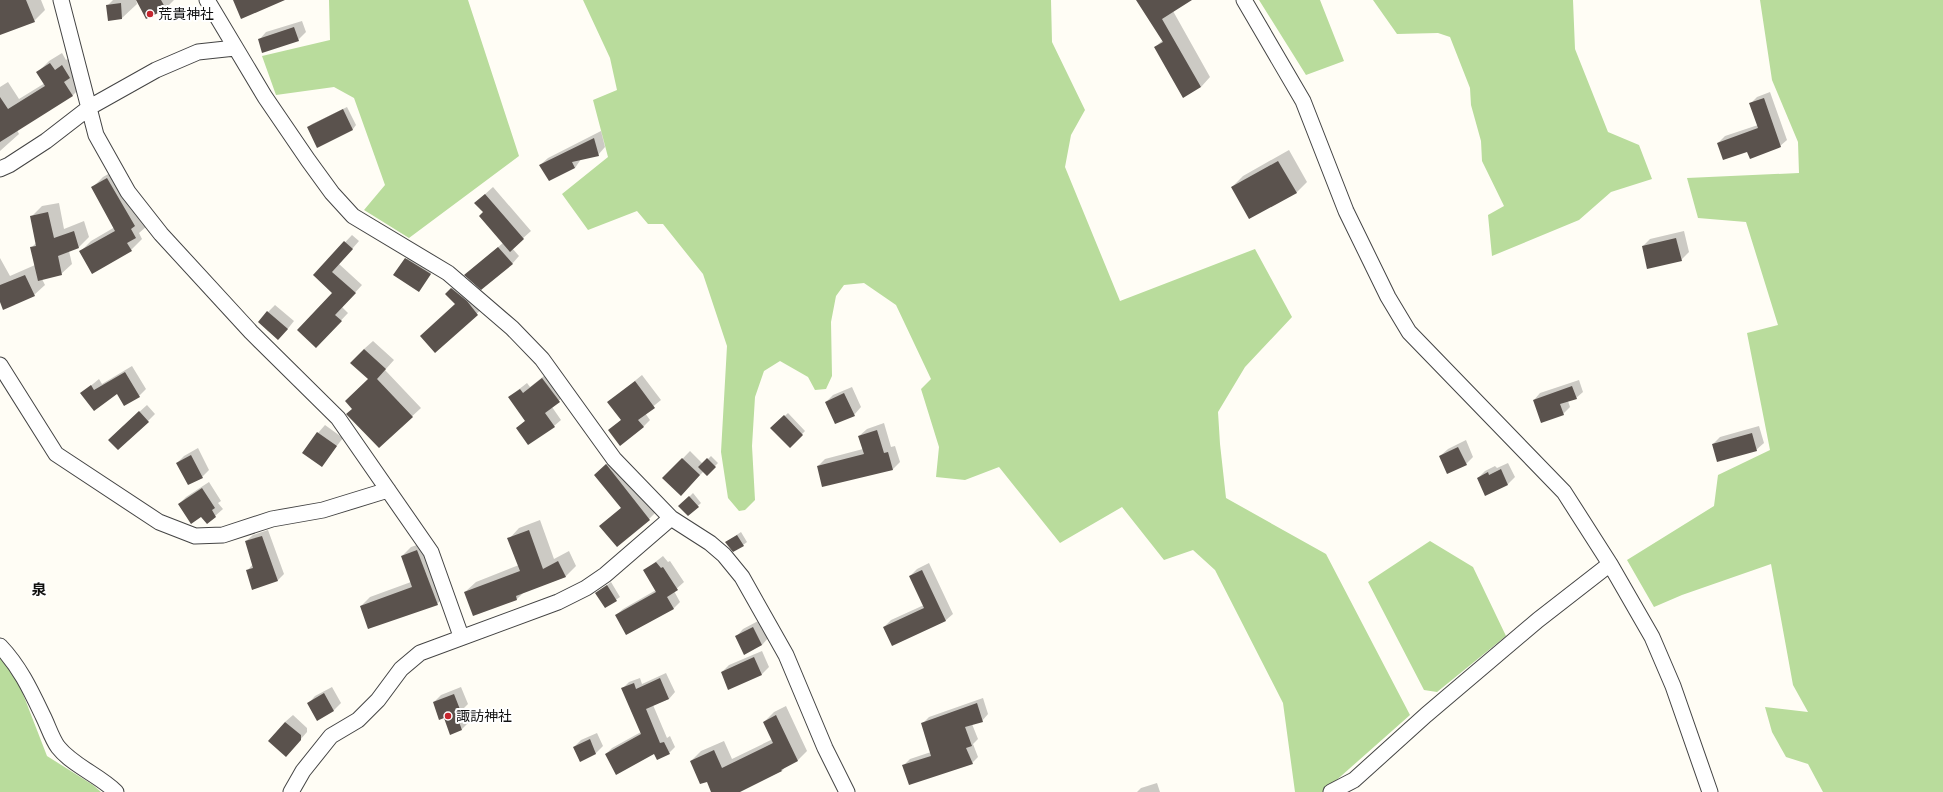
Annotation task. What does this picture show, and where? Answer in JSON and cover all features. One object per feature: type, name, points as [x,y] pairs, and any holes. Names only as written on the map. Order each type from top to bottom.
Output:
[{"type":"street","points":[[61,0],[90,107],[96,135],[128,192],[161,234],[251,332],[338,418],[431,552],[461,636]]},
{"type":"street","points":[[207,0],[235,48],[308,160],[332,193],[353,216],[448,273],[512,328],[542,359],[614,459],[671,518],[710,543],[724,555],[742,577],[786,655],[825,748],[847,792]]},
{"type":"street","points":[[1244,0],[1303,101],[1346,210],[1388,297],[1408,332],[1564,492],[1610,564],[1652,637],[1673,686],[1710,792]]},
{"type":"street","points":[[0,169],[9,165],[46,141],[90,107],[156,70],[198,52],[235,48]]},
{"type":"street","points":[[0,365],[56,454],[159,522],[195,536],[223,535],[272,519],[323,510],[388,490]]},
{"type":"street","points":[[291,792],[303,771],[319,749],[331,736],[358,720],[373,705],[401,669],[420,653],[461,636],[489,628],[558,602],[586,588],[605,574],[671,518]]},
{"type":"street","points":[[1331,792],[1354,780],[1426,715],[1538,620],[1610,564]]},
{"type":"street","points":[[0,646],[13,660],[26,680],[58,746],[70,758],[105,781],[116,792]]},
{"type":"green space","points":[[329,0],[468,0],[519,156],[409,238],[364,210],[385,185],[354,98],[334,87],[276,95],[262,56],[330,40]]},
{"type":"green space","points":[[583,0],[1051,0],[1052,42],[1085,110],[1071,135],[1065,167],[1120,301],[1255,249],[1292,317],[1245,367],[1218,412],[1226,498],[1326,554],[1410,715],[1323,792],[1295,792],[1283,703],[1215,570],[1193,550],[1164,560],[1122,507],[1060,543],[999,467],[965,480],[936,477],[939,447],[921,389],[931,379],[896,305],[864,283],[844,285],[836,296],[831,322],[832,376],[826,389],[815,390],[808,377],[780,361],[764,371],[755,397],[752,446],[755,500],[745,510],[739,511],[728,498],[721,452],[727,346],[703,274],[663,224],[648,224],[637,211],[588,230],[562,194],[608,157],[593,100],[617,90],[610,58]]},
{"type":"green space","points":[[1259,0],[1320,0],[1344,61],[1306,75]]},
{"type":"green space","points":[[1373,0],[1573,0],[1575,49],[1608,132],[1639,145],[1652,179],[1611,192],[1579,220],[1492,256],[1488,215],[1504,206],[1482,161],[1481,141],[1471,105],[1470,88],[1450,37],[1438,33],[1397,34]]},
{"type":"green space","points":[[1760,0],[1943,0],[1943,792],[1823,792],[1808,764],[1786,757],[1772,732],[1765,707],[1808,712],[1793,685],[1771,564],[1682,595],[1654,607],[1627,560],[1714,506],[1718,475],[1770,450],[1747,333],[1778,325],[1746,222],[1698,218],[1687,178],[1799,173],[1798,142],[1772,80]]},
{"type":"green space","points":[[1430,541],[1473,567],[1506,636],[1437,692],[1424,690],[1368,582]]},
{"type":"green space","points":[[0,658],[18,681],[47,756],[93,785],[101,792],[0,792]]},
{"type":"building","points":[[0,0],[26,0],[35,22],[0,35]]},
{"type":"building","name":"荒貴神社","points":[[136,0],[161,0],[166,9],[146,19]]},
{"type":"building","points":[[233,0],[285,0],[241,19]]},
{"type":"building","points":[[1136,0],[1192,0],[1162,19],[1201,87],[1183,98],[1154,47],[1163,42]]},
{"type":"building","points":[[121,3],[122,19],[108,21],[106,5]]},
{"type":"building","points":[[294,27],[299,41],[262,53],[258,39]]},
{"type":"building","points":[[50,63],[55,70],[62,65],[70,78],[64,82],[73,96],[0,142],[0,97],[8,109],[45,86],[36,72]]},
{"type":"building","points":[[1764,98],[1781,147],[1750,159],[1747,152],[1723,160],[1717,143],[1758,128],[1749,103]]},
{"type":"building","points":[[343,109],[353,130],[317,148],[307,127]]},
{"type":"building","points":[[594,138],[599,156],[572,162],[575,168],[549,181],[539,165]]},
{"type":"building","points":[[1278,161],[1297,193],[1249,219],[1231,187]]},
{"type":"building","points":[[107,178],[135,226],[131,229],[136,238],[127,243],[132,251],[92,274],[79,251],[115,231],[91,187]]},
{"type":"building","points":[[485,194],[524,239],[510,252],[479,216],[483,212],[474,203]]},
{"type":"building","points":[[48,212],[54,238],[74,231],[79,248],[58,256],[62,275],[38,281],[30,247],[36,246],[30,216]]},
{"type":"building","points":[[1676,238],[1682,261],[1647,269],[1642,246]]},
{"type":"building","points":[[344,241],[353,249],[332,272],[356,293],[335,315],[342,321],[316,348],[297,330],[332,293],[313,275]]},
{"type":"building","points":[[498,247],[513,264],[481,290],[464,275]]},
{"type":"building","points":[[405,258],[431,274],[419,292],[393,275]]},
{"type":"building","points":[[25,275],[35,296],[3,310],[0,302],[0,285]]},
{"type":"building","points":[[451,288],[467,301],[478,315],[435,353],[420,336],[455,304],[445,294]]},
{"type":"building","points":[[267,311],[288,329],[278,340],[258,322]]},
{"type":"building","points":[[364,349],[386,369],[377,379],[413,417],[379,448],[346,414],[352,409],[345,401],[368,379],[350,363]]},
{"type":"building","points":[[125,372],[140,397],[124,406],[117,394],[94,411],[80,393],[91,385],[94,390]]},
{"type":"building","points":[[542,378],[560,402],[545,413],[555,427],[528,445],[516,428],[525,421],[508,397],[520,389],[523,393]]},
{"type":"building","points":[[635,381],[655,408],[638,420],[644,427],[620,446],[608,430],[621,420],[607,402]]},
{"type":"building","points":[[1572,386],[1577,399],[1560,404],[1564,415],[1541,423],[1533,400]]},
{"type":"building","points":[[844,393],[855,416],[835,424],[825,402]]},
{"type":"building","points":[[139,411],[149,422],[118,450],[108,440]]},
{"type":"building","points":[[784,415],[803,435],[790,448],[770,428]]},
{"type":"building","points":[[877,430],[884,453],[888,452],[893,470],[822,487],[817,466],[864,454],[858,436]]},
{"type":"building","points":[[317,432],[337,446],[322,467],[302,453]]},
{"type":"building","points":[[1752,433],[1757,451],[1717,462],[1712,444]]},
{"type":"building","points":[[1458,447],[1467,465],[1447,474],[1439,456]]},
{"type":"building","points":[[191,455],[203,478],[188,485],[176,463]]},
{"type":"building","points":[[682,458],[700,475],[681,496],[662,478]]},
{"type":"building","points":[[707,458],[716,467],[707,476],[698,467]]},
{"type":"building","points":[[606,464],[650,520],[617,547],[599,526],[621,508],[594,475]]},
{"type":"building","points":[[1501,469],[1508,485],[1485,496],[1477,478],[1488,472],[1489,475]]},
{"type":"building","points":[[202,488],[215,508],[212,510],[216,517],[207,524],[201,517],[191,524],[178,504]]},
{"type":"building","points":[[689,496],[699,507],[688,516],[678,506]]},
{"type":"building","points":[[529,530],[543,569],[558,561],[566,577],[516,596],[517,600],[473,616],[464,592],[520,571],[507,538]]},
{"type":"building","points":[[737,535],[744,546],[733,552],[725,542]]},
{"type":"building","points":[[262,536],[278,581],[252,590],[246,570],[253,568],[245,541]]},
{"type":"building","points":[[417,550],[438,605],[368,629],[360,606],[412,587],[401,556]]},
{"type":"building","points":[[656,562],[661,568],[663,567],[678,590],[667,597],[674,609],[626,635],[615,615],[656,592],[643,570]]},
{"type":"building","points":[[922,570],[946,621],[892,646],[883,627],[924,608],[909,576]]},
{"type":"building","points":[[607,585],[617,601],[605,608],[595,593]]},
{"type":"building","points":[[753,627],[762,645],[744,655],[735,636]]},
{"type":"building","points":[[754,657],[762,675],[728,690],[721,672]]},
{"type":"building","points":[[660,678],[669,699],[646,709],[660,743],[664,742],[670,754],[657,760],[654,754],[616,775],[605,754],[641,734],[621,688],[634,683],[636,689]]},
{"type":"building","points":[[324,693],[334,711],[317,721],[307,703]]},
{"type":"building","name":"諏訪神社","points":[[454,694],[461,712],[456,714],[462,730],[450,735],[444,718],[439,720],[433,702]]},
{"type":"building","points":[[977,703],[983,722],[965,727],[972,746],[966,748],[973,764],[909,785],[902,765],[931,756],[921,723]]},
{"type":"building","points":[[776,715],[798,761],[781,770],[782,771],[740,792],[711,792],[707,782],[700,784],[690,761],[714,750],[722,768],[773,743],[763,722]]},
{"type":"building","points":[[285,722],[301,735],[301,740],[286,757],[268,741]]},
{"type":"building","points":[[590,739],[596,754],[580,762],[573,747]]},
{"type":"place","name":"荒貴神社","points":[[150,14]]},
{"type":"place","name":"諏訪神社","points":[[448,716]]},
{"type":"district","name":"泉","points":[[39,590]]}]
